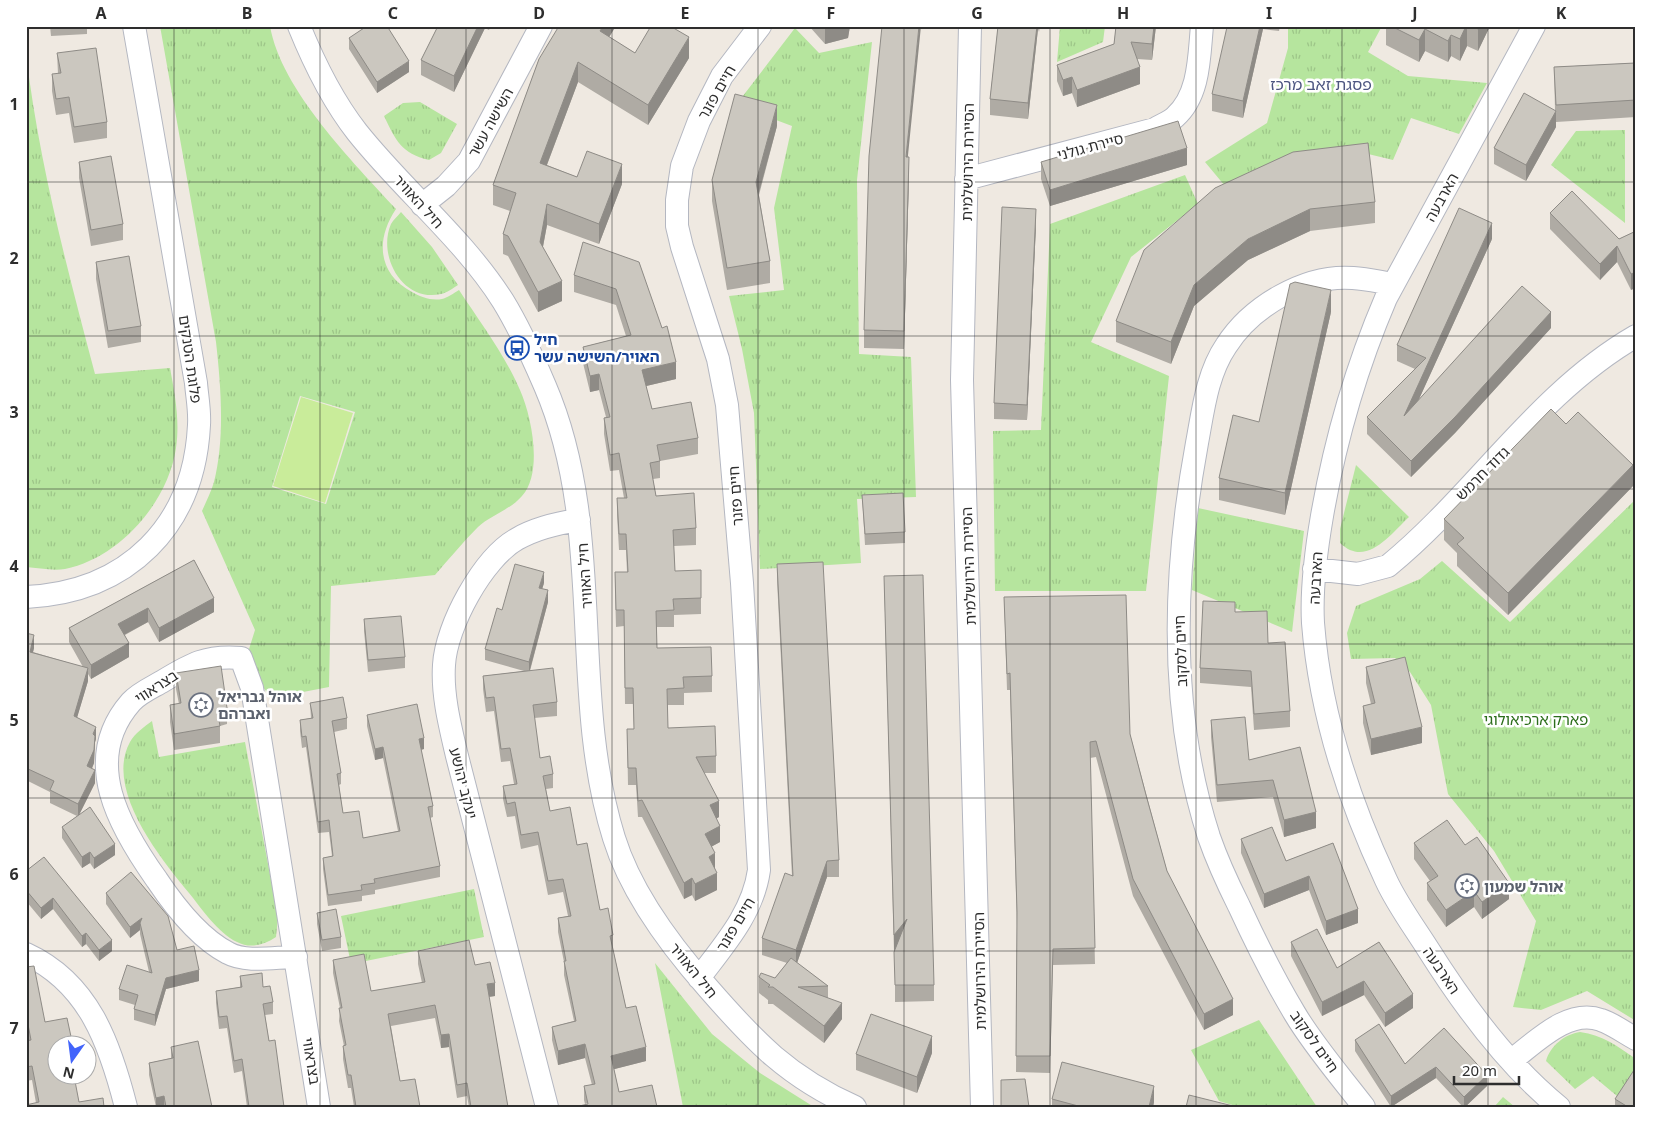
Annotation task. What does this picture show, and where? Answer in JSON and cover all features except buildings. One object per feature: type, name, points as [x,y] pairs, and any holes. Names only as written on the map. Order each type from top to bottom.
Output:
[{"type":"street","name":"פלוגת הטנקים","points":[[26,597],[47,596],[86,588],[111,577],[143,554],[167,527],[182,504],[194,468],[200,424],[196,383],[134,26]]},
{"type":"street","name":"חיל האוויר","points":[[299,26],[332,95],[356,132],[469,256],[502,299],[546,388],[566,445],[584,555],[593,736],[602,789],[614,839],[635,886],[665,934],[699,978],[738,1023],[776,1060],[821,1090],[855,1107]]},
{"type":"street","name":"השישה עשר","points":[[422,205],[446,186],[469,161],[541,26]]},
{"type":"street","name":"חיים פזנר","points":[[699,978],[731,936],[748,908],[756,888],[759,870],[742,583],[727,405],[718,359],[677,226],[678,184],[687,149],[722,76],[760,26]]},
{"type":"street","name":"הסיירת הירושלמית","points":[[970,26],[962,380],[982,1107]]},
{"type":"street","name":"סיירת גולני","points":[[966,179],[1155,129],[1175,117],[1188,100],[1196,79],[1202,26]]},
{"type":"street","name":"הארבעה","points":[[1534,26],[1393,284],[1369,337],[1344,417],[1328,478],[1314,569],[1313,621],[1320,682],[1329,726],[1342,771],[1387,882],[1450,983],[1481,1025],[1544,1094],[1559,1107]]},
{"type":"street","name":"חיים לסקוב","points":[[1364,1107],[1296,1016],[1261,953],[1210,840],[1197,796],[1187,741],[1180,687],[1178,616],[1184,528],[1192,470],[1212,377],[1224,348],[1239,328],[1254,314],[1277,298],[1304,286],[1352,277],[1393,284]]},
{"type":"street","name":"גדוד חרמש","points":[[1314,569],[1358,574],[1388,566],[1560,393],[1598,362],[1636,336]]},
{"type":"street","name":"יעקב יהושע","points":[[547,1107],[457,756],[448,716],[444,665],[455,619],[492,562],[516,540],[557,523],[579,520]]},
{"type":"street","name":"בצראווי","points":[[296,957],[239,956],[230,954],[209,941],[169,898],[124,829],[112,801],[107,776],[109,746],[117,721],[133,700],[192,663],[214,658],[241,658],[247,670],[252,688],[296,957],[319,1107]]},
{"type":"street","points":[[26,954],[62,975],[82,999],[100,1028],[115,1062],[126,1107]]},
{"type":"street","points":[[1512,1060],[1571,1019],[1589,1017],[1603,1020],[1636,1039]]},
{"type":"green space","points":[[160,26],[270,26],[277,50],[288,75],[303,100],[340,147],[396,209],[389,221],[383,244],[386,266],[392,276],[412,292],[430,299],[444,298],[459,290],[507,364],[520,390],[528,415],[534,459],[528,486],[517,501],[478,527],[435,575],[331,586],[329,687],[272,698],[244,665],[255,630],[202,511],[214,482],[220,448],[220,394],[216,342]],"holes":[[[300,396],[355,412],[326,504],[272,487]]]},
{"type":"green space","points":[[1060,26],[1105,26],[1103,42],[1057,62]]},
{"type":"green space","points":[[1288,26],[1382,26],[1368,52],[1408,76],[1487,83],[1459,134],[1411,118],[1393,160],[1364,153],[1225,186],[1205,162],[1267,123],[1288,48]]},
{"type":"green space","points":[[795,28],[819,53],[872,42],[857,180],[859,354],[911,357],[916,497],[857,499],[861,563],[760,569],[754,413],[742,349],[729,296],[784,290],[774,208],[792,126],[736,105]]},
{"type":"green space","points":[[26,54],[46,175],[64,255],[95,374],[170,368],[177,418],[176,448],[171,469],[163,489],[152,508],[122,540],[104,553],[85,563],[60,570],[26,567]]},
{"type":"green space","points":[[420,102],[457,124],[441,153],[429,160],[412,154],[400,145],[384,116],[403,103]]},
{"type":"green space","points":[[1625,130],[1625,223],[1551,165],[1576,131]]},
{"type":"green space","points":[[1185,175],[1198,204],[1131,257],[1091,342],[1169,376],[1146,591],[995,591],[993,431],[1041,430],[1050,224]]},
{"type":"green space","points":[[401,212],[432,247],[458,285],[448,292],[427,295],[415,291],[405,284],[397,274],[391,263],[388,237],[391,224]]},
{"type":"green space","points":[[301,397],[353,413],[325,503],[273,486]]},
{"type":"green space","points":[[1356,465],[1409,517],[1386,540],[1368,551],[1359,552],[1350,550],[1340,543],[1340,529]]},
{"type":"green space","name":"פארק ארכיאולוגי","points":[[1636,499],[1636,1021],[1587,991],[1541,1010],[1513,1007],[1536,921],[1494,851],[1448,794],[1431,705],[1410,672],[1395,658],[1351,659],[1347,633],[1356,606],[1420,579],[1442,561],[1510,622]]},
{"type":"green space","points":[[1198,508],[1304,531],[1292,632],[1192,590]]},
{"type":"green space","points":[[152,721],[159,757],[245,742],[278,917],[276,937],[271,940],[252,946],[237,942],[223,933],[164,862],[139,822],[124,781],[124,761],[132,739]]},
{"type":"green space","points":[[474,889],[484,937],[351,964],[341,916]]},
{"type":"green space","points":[[655,963],[712,1034],[760,1073],[814,1107],[683,1107]]},
{"type":"green space","points":[[1259,1020],[1317,1107],[1239,1107],[1219,1101],[1191,1050]]},
{"type":"green space","points":[[1580,1032],[1603,1038],[1636,1059],[1636,1071],[1617,1096],[1593,1076],[1575,1089],[1546,1061],[1551,1050],[1559,1042],[1569,1035]]},
{"type":"green space","points":[[1503,1097],[1515,1107],[1494,1107]]},
{"type":"place","name":"חיל האויר/השישה עשר","points":[[517,348]]},
{"type":"place","name":"אוהל גבריאל ואברהם","points":[[201,705]]},
{"type":"place","name":"אוהל שמעון","points":[[1467,886]]},
{"type":"district","name":"פסגת זאב מרכז","points":[[1321,84]]}]
